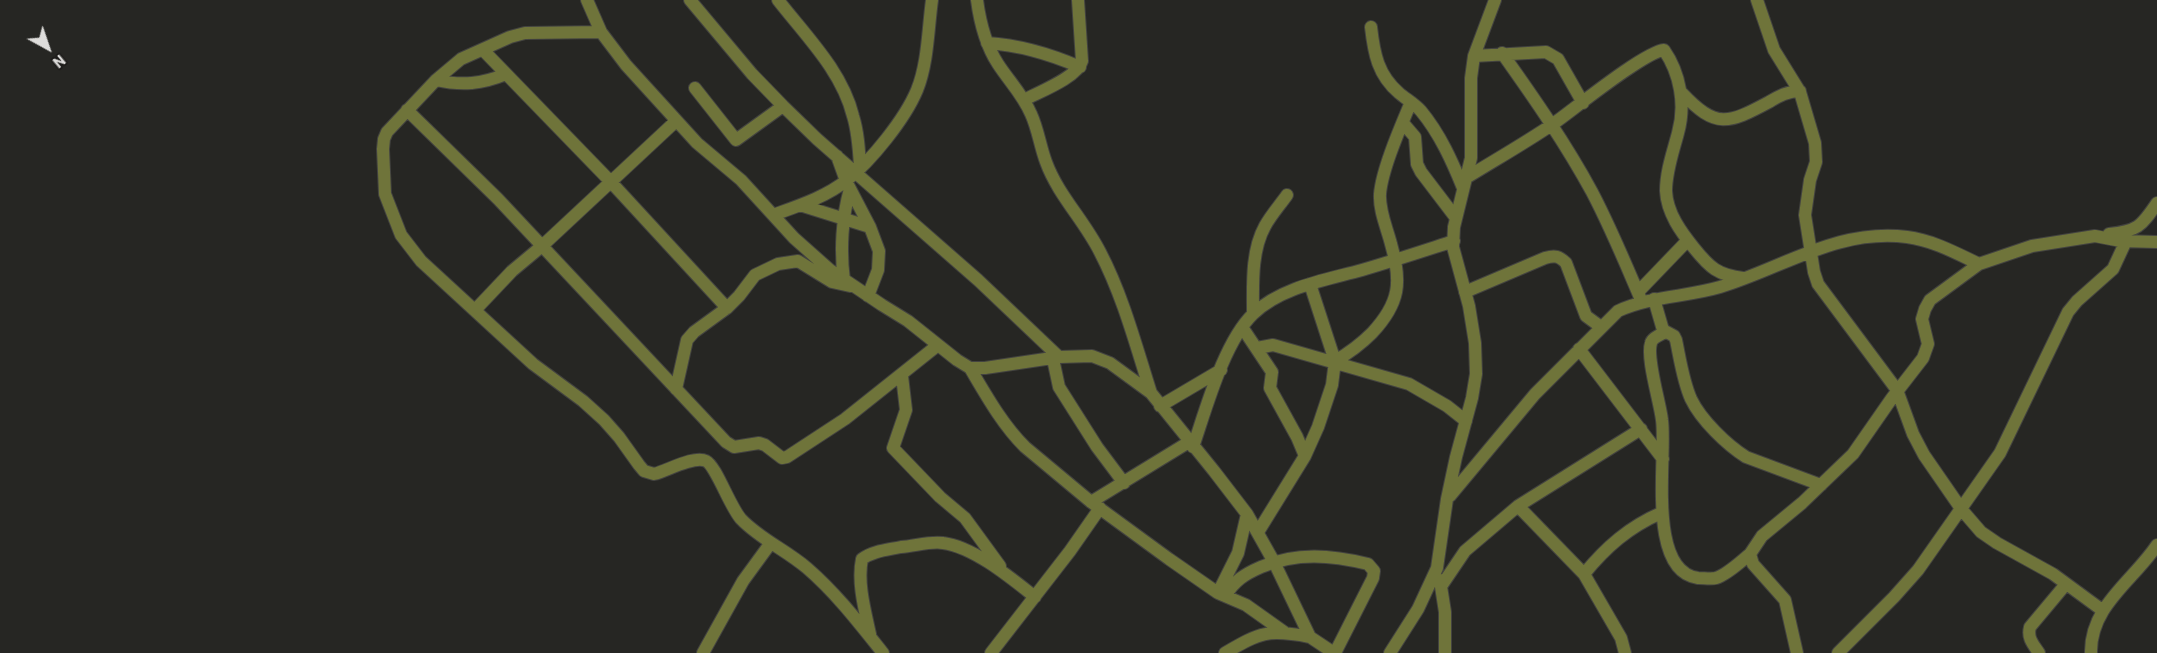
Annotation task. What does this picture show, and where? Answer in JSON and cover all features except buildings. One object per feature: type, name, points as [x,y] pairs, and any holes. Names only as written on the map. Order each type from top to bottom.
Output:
[{"type":"street","points":[[587,0],[601,32],[626,65],[697,143],[741,180],[794,238],[849,283],[908,321],[970,368],[1015,437],[1096,505],[1222,594],[1246,605],[1284,632]]},
{"type":"street","points":[[690,0],[752,74],[783,106],[837,155],[858,169],[978,280],[1056,358],[1059,387],[1097,447],[1124,483]]},
{"type":"street","points":[[778,0],[828,63],[839,81],[853,115],[858,169]]},
{"type":"street","points":[[849,283],[842,252],[848,185],[858,169],[904,115],[918,89],[932,0]]},
{"type":"street","points":[[977,0],[979,20],[987,43],[998,64],[1024,100],[1055,181],[1099,249],[1111,275],[1151,393],[1247,514],[1274,562],[1310,637]]},
{"type":"street","points":[[1024,100],[1074,73],[1080,67],[1082,61],[1078,0]]},
{"type":"street","points":[[1390,653],[1418,609],[1437,568],[1447,499],[1476,374],[1473,326],[1454,241],[1456,218],[1471,158],[1471,78],[1474,56],[1495,0]]},
{"type":"street","points":[[1756,0],[1774,50],[1800,91],[1815,143],[1816,162],[1810,180],[1805,215],[1818,284],[1898,390],[1913,434],[1924,455],[1962,510],[1981,532],[2031,561],[2102,610]]},
{"type":"street","points":[[1371,27],[1373,52],[1379,69],[1398,92],[1420,110],[1465,183]]},
{"type":"street","points":[[601,32],[525,33],[510,37],[461,60],[436,80],[391,127],[384,140],[385,194],[401,235],[410,249],[533,364],[583,401],[604,420],[620,437],[644,471],[654,474],[696,459],[706,461],[712,466],[732,506],[742,519],[770,544],[805,567],[829,588],[883,653]]},
{"type":"street","points":[[987,43],[1028,49],[1054,56],[1080,67]]},
{"type":"street","points":[[1465,183],[1638,62],[1662,49],[1682,93],[1682,114],[1668,171],[1666,192],[1669,208],[1688,240],[1710,266],[1721,274],[1744,278]]},
{"type":"street","points":[[483,50],[610,181],[727,308]]},
{"type":"street","points":[[1474,56],[1502,53],[1546,52],[1553,54],[1582,103]]},
{"type":"street","points":[[1502,53],[1532,95],[1593,194],[1665,332],[1674,336],[1686,387],[1692,401],[1735,450],[1755,461],[1821,486]]},
{"type":"street","points":[[436,80],[465,85],[506,74]]},
{"type":"street","points":[[695,88],[736,140],[783,106]]},
{"type":"street","points":[[1682,93],[1705,116],[1729,119],[1740,117],[1786,92],[1800,91]]},
{"type":"street","points":[[1335,362],[1365,339],[1388,314],[1396,294],[1395,260],[1381,207],[1380,193],[1411,102]]},
{"type":"street","points":[[407,111],[457,158],[726,442],[734,447],[759,443],[782,458],[845,419],[938,345]]},
{"type":"street","points":[[476,309],[512,271],[676,121]]},
{"type":"street","points":[[1403,123],[1415,137],[1417,164],[1421,172],[1456,218]]},
{"type":"street","points":[[837,155],[848,185],[876,241],[879,261],[868,296]]},
{"type":"street","points":[[773,215],[848,185]]},
{"type":"street","points":[[1253,313],[1254,266],[1258,246],[1264,227],[1287,195]]},
{"type":"street","points":[[1665,332],[1652,340],[1650,346],[1662,420],[1661,513],[1672,557],[1683,573],[1713,579],[1750,554],[1762,536],[1821,486],[1853,454],[1927,351],[1928,344],[1922,319],[1927,304],[1979,264],[2032,246],[2136,229],[2146,220],[2157,203]]},
{"type":"street","points":[[801,205],[870,227]]},
{"type":"street","points":[[1447,499],[1535,394],[1578,349],[1618,311],[1645,297],[1711,290],[1812,250],[1864,236],[1908,237],[1944,247],[1979,264]]},
{"type":"street","points":[[2096,236],[2126,241],[2157,242]]},
{"type":"street","points":[[1645,297],[1688,240]]},
{"type":"street","points":[[991,653],[1035,597],[1096,505],[1124,483],[1191,444],[1230,348],[1253,313],[1277,298],[1310,284],[1454,241]]},
{"type":"street","points":[[1839,653],[1918,570],[1962,510],[2000,453],[2068,312],[2113,269],[2126,241]]},
{"type":"street","points":[[1465,292],[1553,255],[1560,257],[1566,263],[1586,316],[1601,327]]},
{"type":"street","points":[[676,389],[687,340],[694,332],[727,308],[754,275],[778,264],[798,261],[832,282],[849,283]]},
{"type":"street","points":[[1258,532],[1305,456],[1327,402],[1335,362],[1310,284]]},
{"type":"street","points":[[1242,327],[1272,372],[1270,388],[1305,456]]},
{"type":"street","points":[[1257,348],[1273,345],[1409,384],[1447,406],[1466,422]]},
{"type":"street","points":[[1578,349],[1663,459]]},
{"type":"street","points":[[970,368],[1083,355],[1100,358],[1131,377],[1151,393]]},
{"type":"street","points":[[1160,406],[1221,370]]},
{"type":"street","points":[[902,375],[906,410],[893,448],[940,497],[965,518],[1006,574]]},
{"type":"street","points":[[1442,585],[1465,551],[1518,506],[1641,429]]},
{"type":"street","points":[[1518,506],[1584,574],[1621,638],[1625,653]]},
{"type":"street","points":[[1584,574],[1616,540],[1637,525],[1661,513]]},
{"type":"street","points":[[1222,594],[1238,553],[1247,514]]},
{"type":"street","points":[[871,638],[860,567],[862,559],[869,554],[945,543],[981,558],[1035,597]]},
{"type":"street","points":[[703,653],[743,581],[770,544]]},
{"type":"street","points":[[2091,653],[2095,626],[2102,610],[2157,545]]},
{"type":"street","points":[[1750,554],[1753,564],[1785,600],[1797,653]]},
{"type":"street","points":[[1222,594],[1241,577],[1274,562],[1297,556],[1320,555],[1359,562],[1368,564],[1374,571],[1373,578],[1334,653],[1310,637],[1284,632],[1261,634],[1247,639],[1225,653]]},
{"type":"street","points":[[1437,568],[1442,585],[1445,612],[1445,653]]},
{"type":"street","points":[[2038,653],[2028,634],[2030,627],[2066,584]]}]
